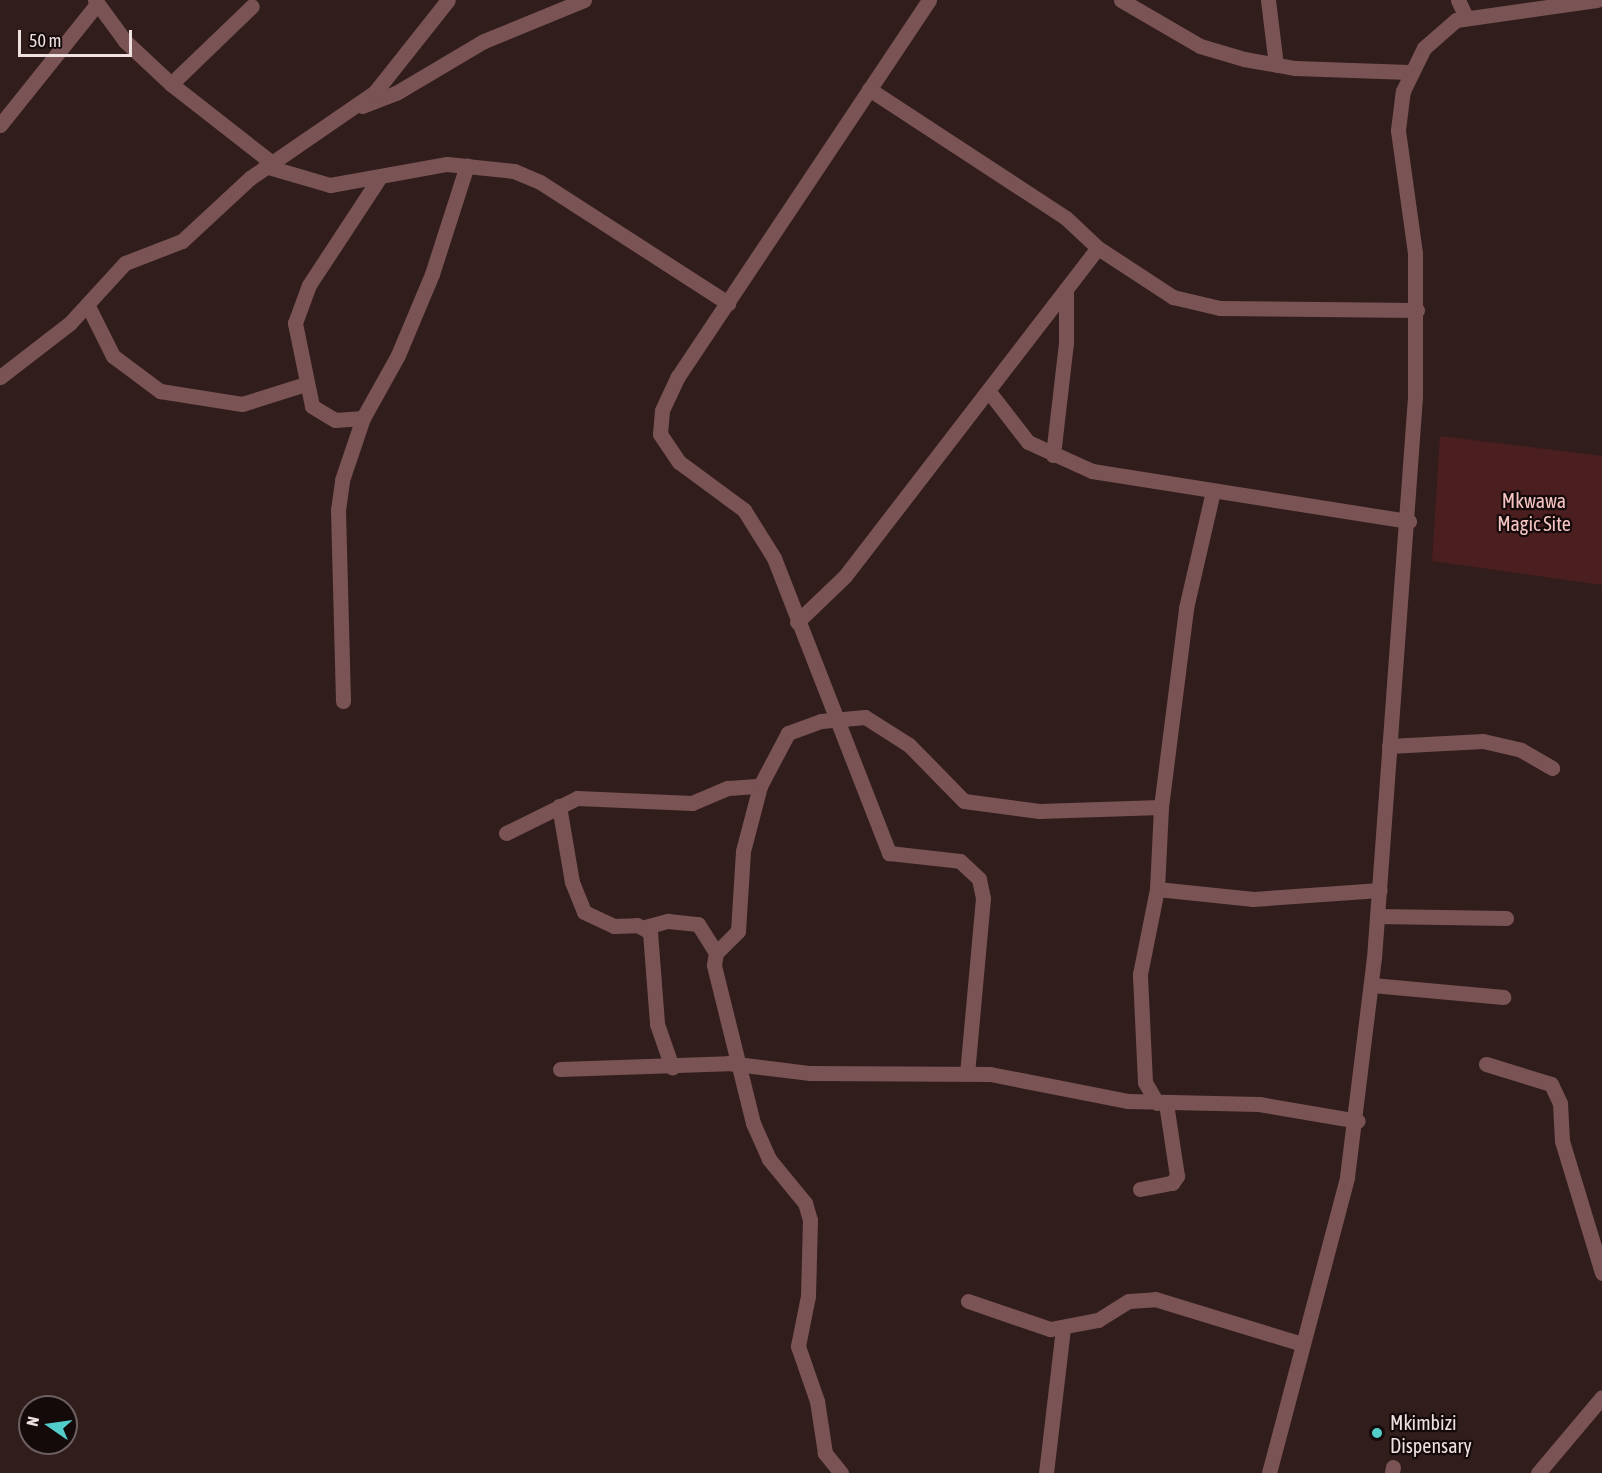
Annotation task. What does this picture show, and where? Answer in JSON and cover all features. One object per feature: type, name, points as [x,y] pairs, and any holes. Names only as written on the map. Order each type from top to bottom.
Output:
[{"type":"street","points":[[0,377],[32,358],[88,306],[125,263],[182,241],[268,165],[353,108],[414,49],[448,0]]},
{"type":"street","points":[[353,108],[373,104],[484,41],[584,0]]},
{"type":"street","points":[[929,0],[674,384],[660,434],[675,458],[744,510],[774,558],[797,622],[889,853],[960,861],[979,879],[983,898],[966,1073]]},
{"type":"street","points":[[1121,0],[1200,46],[1276,65],[1409,72]]},
{"type":"street","points":[[1268,0],[1276,65]]},
{"type":"street","points":[[1458,0],[1466,17]]},
{"type":"street","points":[[1269,1473],[1299,1343],[1358,1121],[1372,985],[1408,522],[1418,310],[1398,130],[1409,72],[1435,35],[1466,17],[1597,0]]},
{"type":"street","points":[[0,125],[96,2],[125,41],[171,84],[268,165],[318,184],[378,180],[467,165],[514,171],[540,182],[728,303]]},
{"type":"street","points":[[171,84],[252,6]]},
{"type":"street","points":[[869,89],[1066,218],[1098,248],[1189,303],[1418,310]]},
{"type":"street","points":[[343,701],[338,510],[363,418],[398,355],[432,274],[467,165]]},
{"type":"street","points":[[363,418],[335,420],[321,415],[312,406],[295,330],[300,308],[378,180]]},
{"type":"street","points":[[797,622],[845,576],[990,393],[1098,248]]},
{"type":"street","points":[[1053,455],[1066,343],[1066,290]]},
{"type":"street","points":[[88,306],[114,356],[160,391],[242,404],[306,384]]},
{"type":"street","points":[[990,393],[1028,442],[1092,471],[1408,522]]},
{"type":"street","points":[[1140,1189],[1172,1183],[1177,1176],[1161,1103],[1145,1082],[1139,996],[1143,949],[1158,889],[1161,807],[1192,570],[1213,491]]},
{"type":"street","points":[[716,953],[738,931],[743,850],[760,786],[788,733],[836,718],[865,717],[887,726],[935,768],[948,790],[977,805],[1039,811],[1161,807]]},
{"type":"street","points":[[1389,746],[1484,741],[1521,750],[1552,768]]},
{"type":"street","points":[[506,833],[559,806],[587,797],[697,803],[728,788],[760,786]]},
{"type":"street","points":[[559,806],[572,882],[584,912],[614,926],[645,927],[668,921],[698,924],[716,953],[716,985],[736,1064],[769,1160],[805,1203],[810,1220],[808,1296],[797,1339],[827,1466],[841,1473]]},
{"type":"street","points":[[1158,889],[1252,899],[1380,890]]},
{"type":"street","points":[[1377,916],[1506,918]]},
{"type":"street","points":[[645,927],[651,941],[657,1024],[672,1067]]},
{"type":"street","points":[[1372,985],[1503,997]]},
{"type":"street","points":[[560,1069],[736,1064],[810,1073],[966,1073],[1161,1103],[1259,1104],[1358,1121]]},
{"type":"street","points":[[1486,1064],[1551,1084],[1560,1103],[1562,1141],[1602,1273]]},
{"type":"street","points":[[968,1301],[1007,1318],[1063,1328],[1098,1320],[1141,1298],[1299,1343]]},
{"type":"street","points":[[1046,1473],[1063,1328]]},
{"type":"street","points":[[1538,1473],[1602,1397]]},
{"type":"green space","name":"Mkwawa Magic Site","points":[[1440,436],[1602,456],[1602,585],[1432,561]]},
{"type":"place","name":"Mkimbizi Dispensary","points":[[1377,1433]]}]
